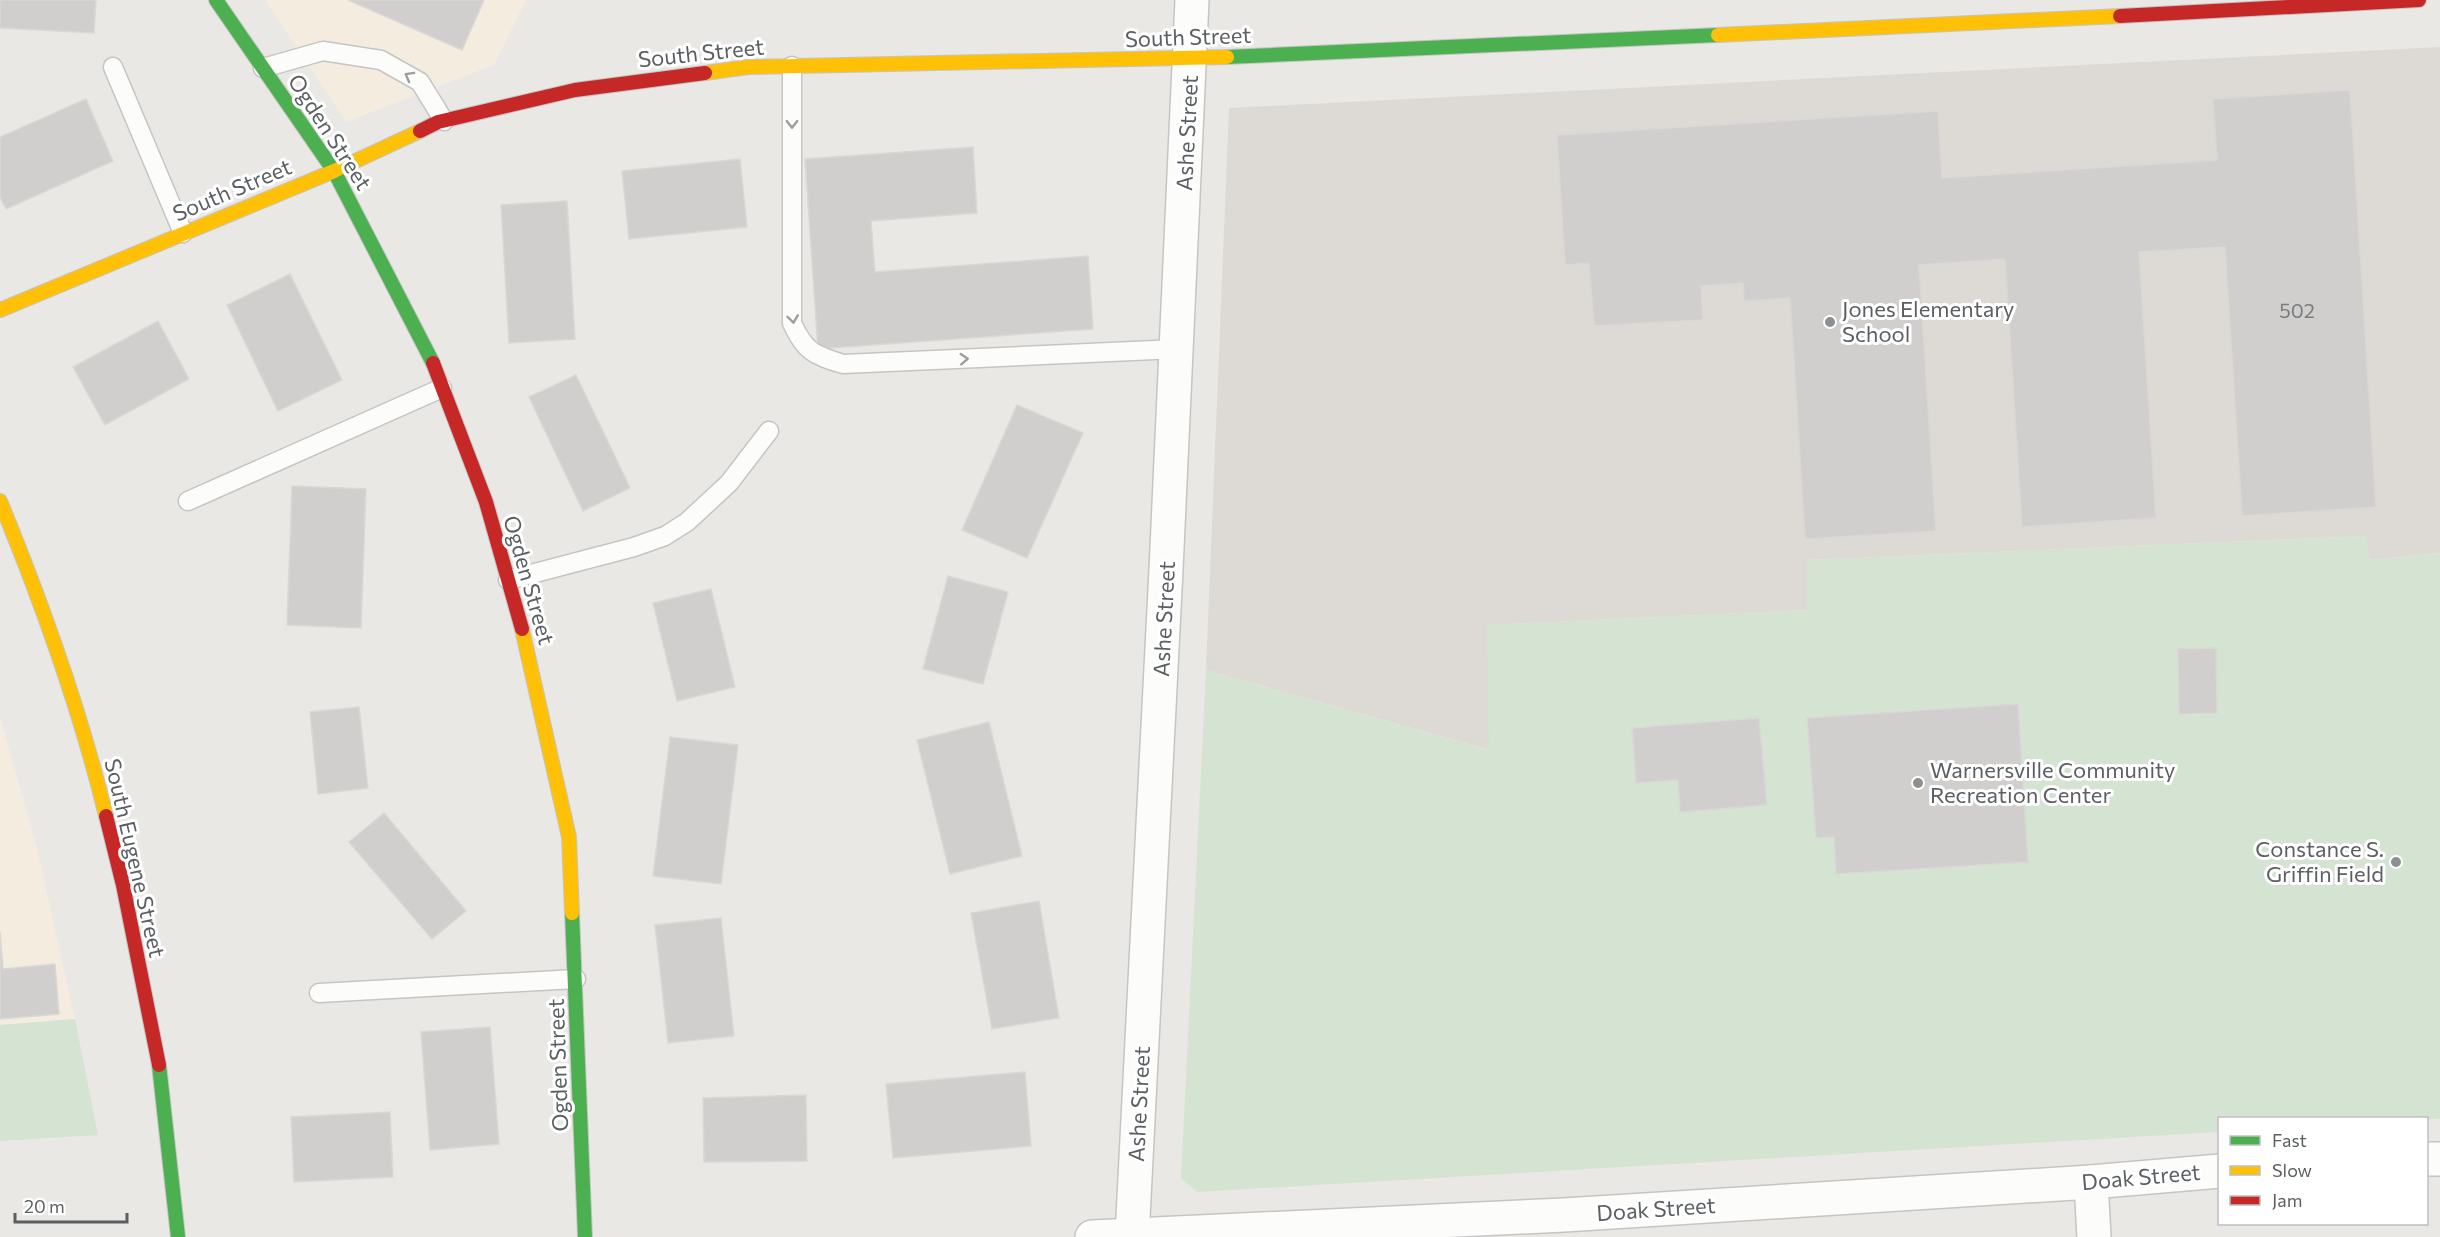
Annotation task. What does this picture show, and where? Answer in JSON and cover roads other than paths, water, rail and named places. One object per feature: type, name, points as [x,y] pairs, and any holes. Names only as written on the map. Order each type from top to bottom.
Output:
[{"type":"street","name":"Ogden Street","points":[[216,0],[334,171],[429,353],[486,502],[526,646],[569,837],[585,1237]]},
{"type":"street","name":"Ashe Street","points":[[1132,1236],[1177,349],[1192,0]]},
{"type":"street","name":"South Street","points":[[0,309],[334,171],[444,121],[575,90],[748,67],[1191,59],[2277,4],[2419,0]]},
{"type":"street","name":"South Eugene Street","points":[[0,501],[35,586],[94,767],[121,874],[161,1075],[178,1237]]},
{"type":"street","name":"Doak Street","points":[[1092,1237],[1564,1215],[2091,1182],[2218,1171]]},
{"type":"street","points":[[2091,1182],[2094,1237]]},
{"type":"lane","points":[[263,68],[323,51],[381,60],[420,82],[444,121]]},
{"type":"lane","points":[[792,66],[792,323],[801,343],[819,357],[843,364],[1177,349]]},
{"type":"lane","points":[[113,67],[183,233]]},
{"type":"lane","points":[[188,501],[442,388]]},
{"type":"lane","points":[[508,580],[634,547],[665,536],[687,522],[729,483],[769,430]]},
{"type":"lane","points":[[319,993],[576,979]]},
{"type":"place","name":"Jones Elementary School","points":[[1830,322]]},
{"type":"place","name":"Warnersville Community Recreation Center","points":[[1918,783]]},
{"type":"place","name":"Constance S. Griffin Field","points":[[2396,862]]}]
